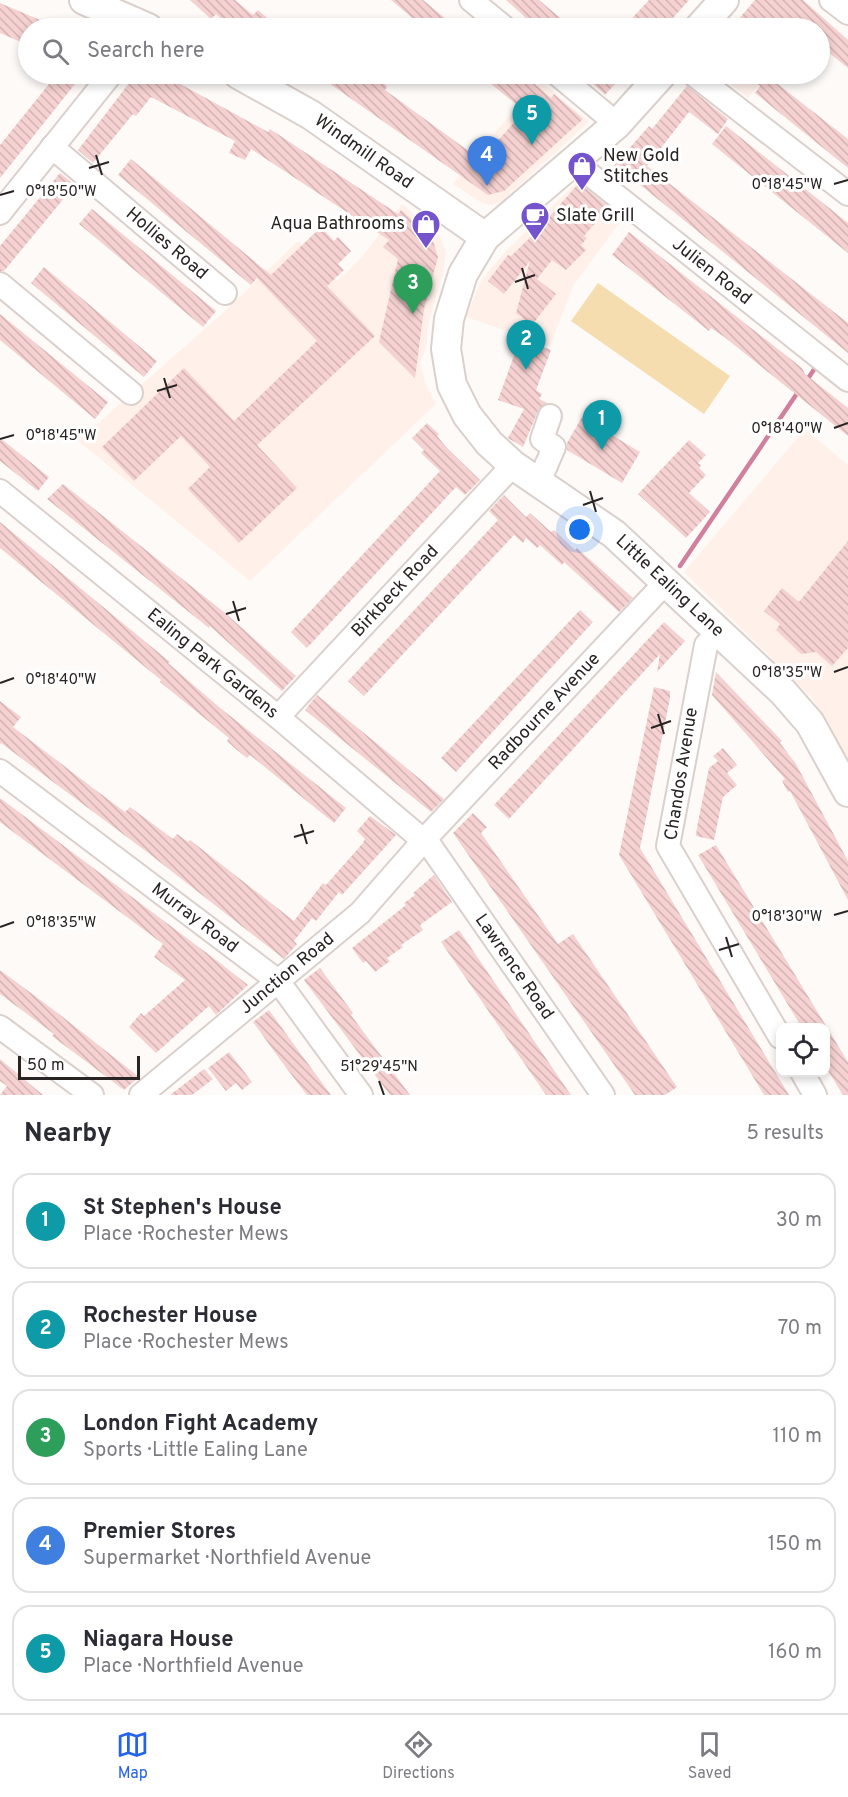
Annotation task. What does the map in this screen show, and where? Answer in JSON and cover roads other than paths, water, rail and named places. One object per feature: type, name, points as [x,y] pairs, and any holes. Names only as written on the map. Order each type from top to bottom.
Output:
[{"type":"main road","points":[[84,0],[124,18]]},
{"type":"main road","points":[[708,18],[724,0]]},
{"type":"main road","name":"Windmill Road","points":[[256,84],[311,115],[485,237]]},
{"type":"main road","name":"Little Ealing Lane","points":[[653,84],[617,124],[485,237],[463,274],[454,299],[446,345],[452,385],[467,415],[489,444],[513,465],[615,534],[800,710],[848,792]]},
{"type":"street","points":[[471,0],[493,18]]},
{"type":"street","points":[[831,0],[848,13]]},
{"type":"street","points":[[0,213],[103,84]]},
{"type":"street","points":[[569,84],[617,124]]},
{"type":"street","points":[[706,84],[848,194]]},
{"type":"street","name":"Hollies Road","points":[[52,147],[225,293]]},
{"type":"street","name":"Julien Road","points":[[574,162],[848,380]]},
{"type":"street","points":[[0,284],[131,393]]},
{"type":"street","points":[[539,482],[554,447],[542,439],[550,416]]},
{"type":"street","name":"Birkbeck Road","points":[[278,717],[513,465]]},
{"type":"street","name":"Ealing Park Gardens","points":[[0,491],[278,717],[424,840]]},
{"type":"street","name":"Radbourne Avenue","points":[[424,840],[666,582]]},
{"type":"street","name":"Chandos Avenue","points":[[719,632],[706,645],[668,846],[776,1030]]},
{"type":"street","name":"Murray Road","points":[[0,771],[278,981],[361,1095]]},
{"type":"street","name":"Junction Road","points":[[141,1095],[360,913],[424,840]]},
{"type":"street","name":"Lawrence Road","points":[[424,840],[603,1095]]},
{"type":"street","points":[[0,1027],[92,1095]]},
{"type":"street","points":[[805,1077],[815,1095]]},
{"type":"waterway","points":[[807,380],[817,365]]},
{"type":"waterway","points":[[680,566],[798,392]]},
{"type":"place","name":"Niagara House","points":[[532,145]]},
{"type":"place","name":"Premier Stores","points":[[487,186]]},
{"type":"place","name":"New Gold Stitches","points":[[582,192]]},
{"type":"place","name":"Slate Grill","points":[[535,242]]},
{"type":"place","name":"Aqua Bathrooms","points":[[426,250]]},
{"type":"place","name":"London Fight Academy","points":[[413,314]]},
{"type":"place","name":"Rochester House","points":[[526,370]]},
{"type":"place","name":"St Stephen's House","points":[[602,450]]}]
